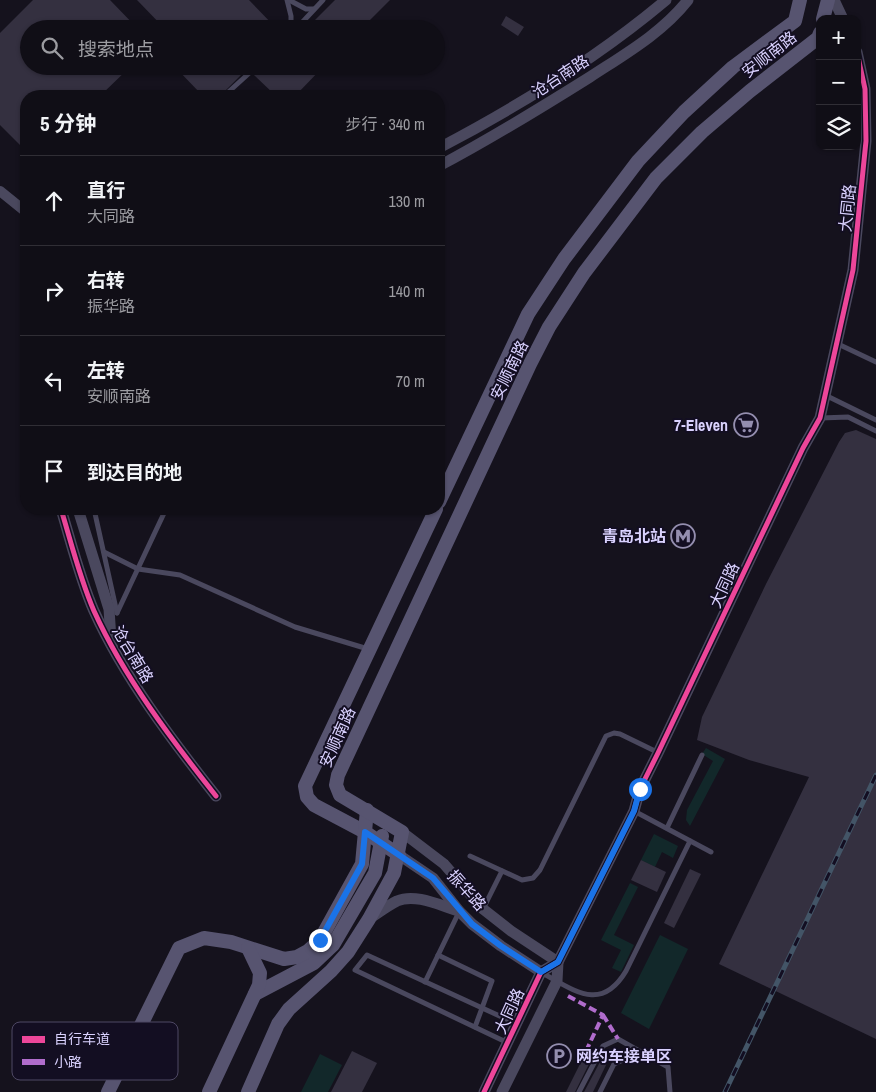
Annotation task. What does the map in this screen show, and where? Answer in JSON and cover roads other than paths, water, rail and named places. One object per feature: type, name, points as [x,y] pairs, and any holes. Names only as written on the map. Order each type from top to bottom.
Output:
[{"type":"main road","name":"安顺南路","points":[[445,489],[528,314],[564,259],[638,160],[684,112],[733,67],[795,21],[800,0]]},
{"type":"main road","points":[[824,15],[828,0]]},
{"type":"main road","name":"安顺南路","points":[[367,810],[340,795],[336,786],[338,775],[444,544],[549,327],[584,273],[656,178],[702,132],[750,91],[816,40]]},
{"type":"main road","name":"安顺南路","points":[[307,797],[305,786],[433,515]]},
{"type":"main road","name":"振华路","points":[[307,797],[314,805],[365,832],[398,855]]},
{"type":"main road","points":[[143,1022],[179,948],[204,938],[230,942],[284,959],[297,957],[320,940],[362,864],[367,810],[402,832],[390,883],[348,952],[331,971],[288,1009],[278,1024],[248,1092]]},
{"type":"main road","points":[[254,994],[314,963],[333,945],[375,873],[383,820]]},
{"type":"main road","points":[[209,1092],[259,985],[260,973],[248,948]]},
{"type":"main road","points":[[108,1092],[114,1080]]},
{"type":"street","name":"沧台南路","points":[[445,145],[495,119],[581,63],[631,30],[666,0]]},
{"type":"street","name":"沧台南路","points":[[445,163],[506,130],[641,44],[674,18],[688,0]]},
{"type":"street","points":[[834,0],[841,15]]},
{"type":"street","name":"大同路","points":[[502,1092],[557,981],[558,962],[634,811],[640,789],[802,448],[820,418],[853,270],[866,141],[865,88],[859,60]]},
{"type":"street","points":[[0,191],[20,207]]},
{"type":"street","name":"沧台南路","points":[[63,515],[94,610],[111,643],[169,736],[216,796]]},
{"type":"street","name":"沧台南路","points":[[80,515],[109,609],[111,643]]},
{"type":"street","name":"振华路","points":[[402,832],[444,864],[483,909],[511,931],[558,962]]},
{"type":"street","name":"振华路","points":[[398,855],[433,878],[459,911],[501,946],[541,972]]},
{"type":"street","points":[[369,918],[397,901],[409,899],[422,900],[459,911]]},
{"type":"street","points":[[541,972],[558,962]]},
{"type":"street","name":"大同路","points":[[484,1092],[541,972]]},
{"type":"lane","points":[[288,0],[306,9],[315,8]]},
{"type":"lane","points":[[288,0],[291,20]]},
{"type":"lane","points":[[304,20],[323,0]]},
{"type":"lane","points":[[231,90],[247,75]]},
{"type":"lane","points":[[838,344],[876,362]]},
{"type":"lane","points":[[824,394],[876,420]]},
{"type":"lane","points":[[820,418],[848,417],[876,431]]},
{"type":"lane","points":[[95,515],[117,613],[163,515]]},
{"type":"lane","points":[[104,552],[138,569],[180,574],[295,627],[370,649]]},
{"type":"lane","points":[[470,856],[522,880],[528,880],[537,874],[606,736],[614,732],[658,752]]},
{"type":"lane","points":[[666,828],[702,755]]},
{"type":"lane","points":[[634,811],[711,852]]},
{"type":"lane","points":[[541,972],[580,993],[592,996],[607,992],[618,984],[626,972],[690,841]]},
{"type":"lane","points":[[483,909],[502,871]]},
{"type":"lane","points":[[425,982],[459,911]]},
{"type":"lane","points":[[508,1043],[356,970],[367,955],[517,1024]]},
{"type":"lane","points":[[438,955],[492,981],[475,1027]]},
{"type":"lane","points":[[579,1092],[603,1046],[618,1039],[668,1067],[670,1092]]},
{"type":"lane","points":[[600,1092],[614,1064],[641,1052]]},
{"type":"railway","points":[[725,1092],[876,775]]},
{"type":"place","name":"7-Eleven","points":[[746,425]]},
{"type":"place","name":"青岛北站","points":[[683,536]]},
{"type":"place","name":"网约车接单区","points":[[559,1056]]}]
